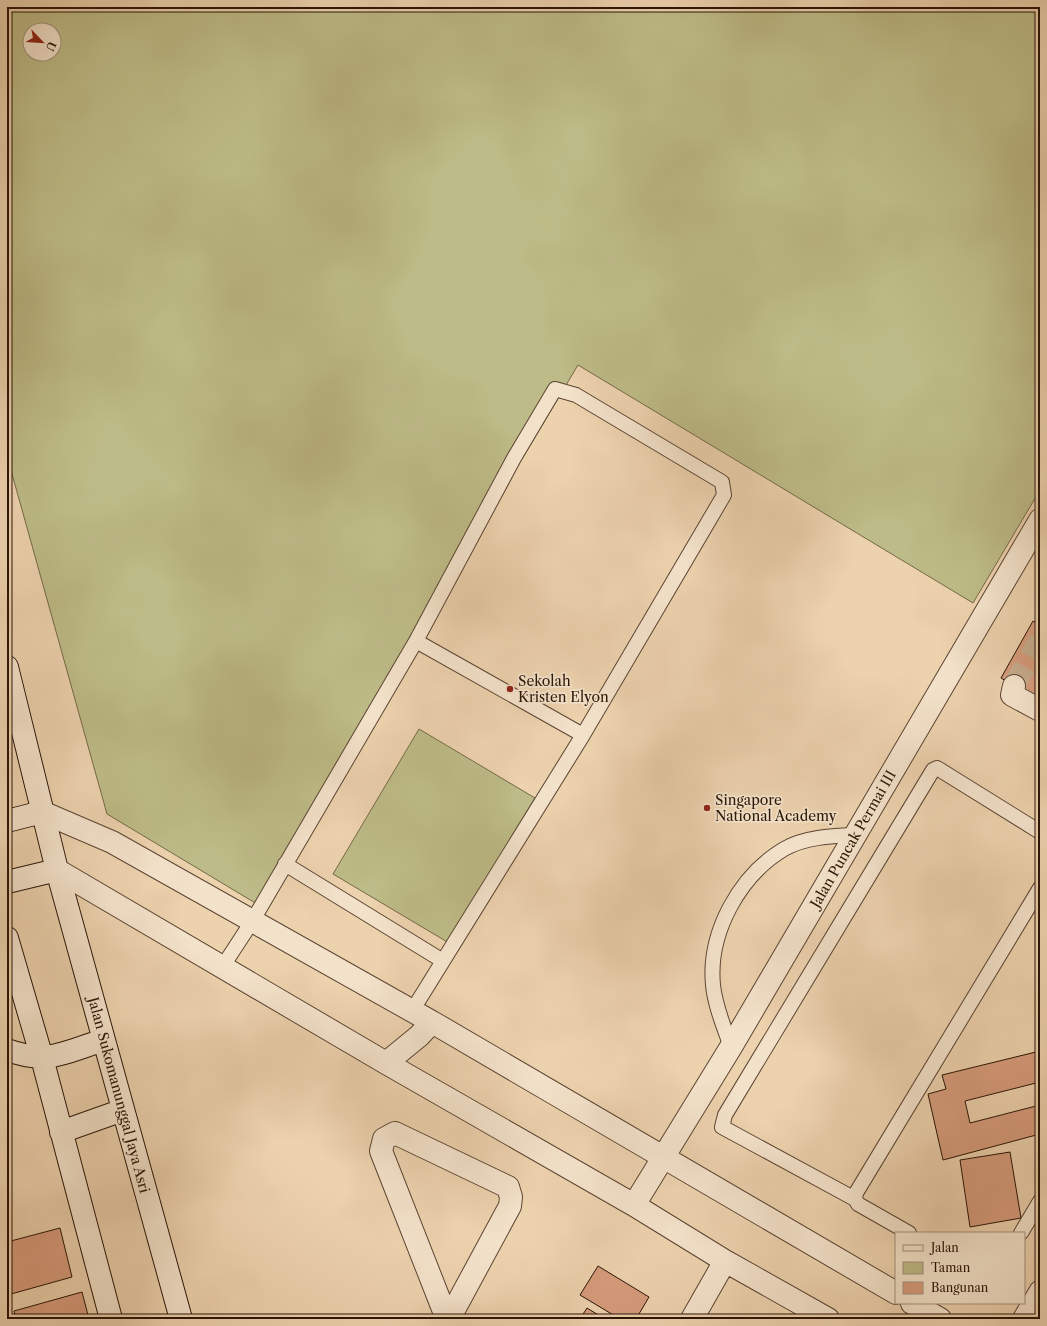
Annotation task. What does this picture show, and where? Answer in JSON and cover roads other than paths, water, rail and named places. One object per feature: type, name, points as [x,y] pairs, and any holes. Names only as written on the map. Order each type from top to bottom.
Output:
[{"type":"street","name":"Jalan Puncak Permai III","points":[[634,1205],[731,1047],[1040,520]]},
{"type":"street","name":"Jalan Sukomanunggal Jaya Asri","points":[[7,667],[57,870],[181,1319]]},
{"type":"street","points":[[1014,686],[1012,695],[1040,710]]},
{"type":"street","points":[[7,821],[42,812],[112,842],[412,1010],[895,1292]]},
{"type":"street","points":[[7,882],[57,870],[386,1063],[634,1205],[725,1261],[828,1319]]},
{"type":"street","points":[[7,938],[42,1058],[111,1319]]},
{"type":"street","points":[[386,1063],[420,1036],[432,1022]]},
{"type":"street","points":[[7,1050],[28,1056],[42,1058],[53,1057],[104,1040]]},
{"type":"street","points":[[61,1132],[123,1110]]},
{"type":"street","points":[[395,1133],[508,1187],[511,1197],[510,1206],[448,1319],[381,1152],[384,1139],[395,1133]]},
{"type":"street","points":[[692,1319],[725,1261]]},
{"type":"street","points":[[1024,1319],[1040,1292]]},
{"type":"street","points":[[914,1304],[940,1319]]},
{"type":"lane","points":[[223,966],[253,920],[416,641],[514,458],[555,389],[576,395],[722,482],[724,495],[583,735],[412,1010]]},
{"type":"lane","points":[[416,641],[583,735]]},
{"type":"lane","points":[[907,1232],[858,1204],[855,1199],[722,1127],[725,1116],[933,770],[937,768],[1040,832]]},
{"type":"lane","points":[[731,1047],[718,1012],[713,986],[714,952],[722,926],[733,901],[756,871],[784,849],[806,841],[827,836],[855,835]]},
{"type":"lane","points":[[285,864],[443,961]]},
{"type":"lane","points":[[855,1199],[856,1193],[1040,888]]},
{"type":"lane","points":[[1022,1232],[1040,1201]]},
{"type":"tunnel","points":[[1014,686],[1040,640]]},
{"type":"place","name":"Sekolah Kristen Elyon","points":[[510,689]]},
{"type":"place","name":"Singapore National Academy","points":[[707,808]]}]
